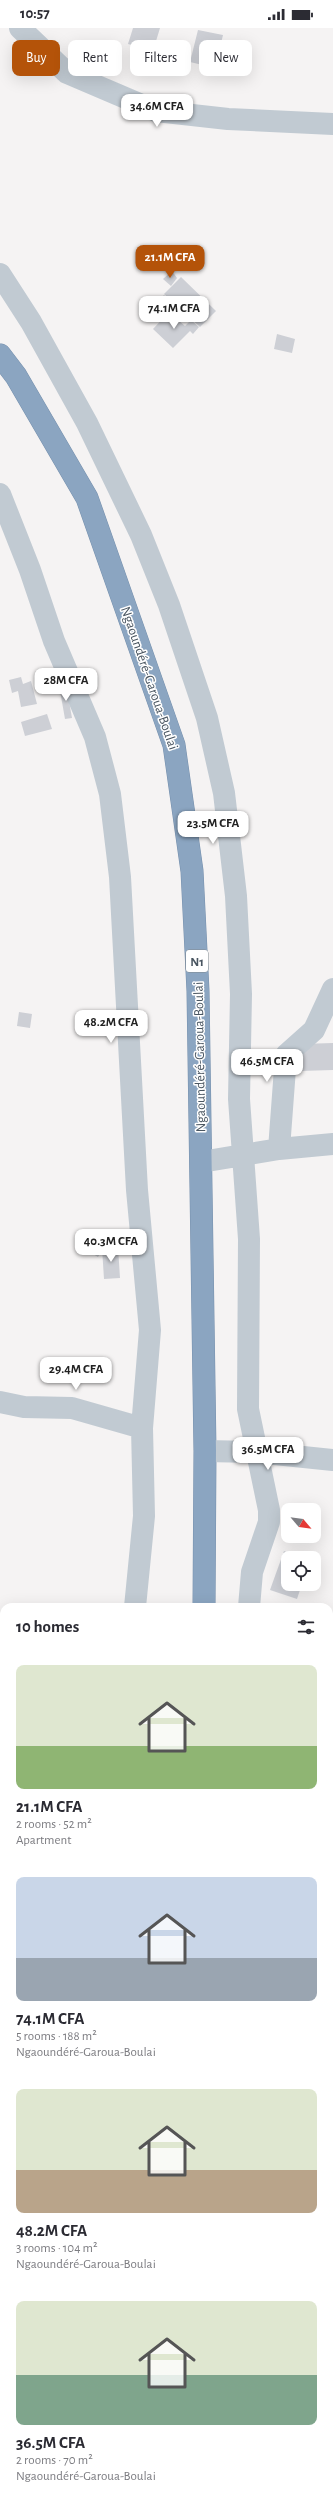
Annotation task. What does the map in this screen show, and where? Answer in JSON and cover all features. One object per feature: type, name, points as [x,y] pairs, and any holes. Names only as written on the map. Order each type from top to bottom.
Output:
[{"type":"highway","name":"Ngaoundéré-Garoua-Boulai","points":[[0,356],[16,376],[87,498],[174,746],[192,871],[198,991],[205,1451],[204,1603]]},
{"type":"street","points":[[20,28],[67,73],[156,110],[228,119],[333,124]]},
{"type":"street","points":[[0,274],[31,322],[87,423],[141,535],[169,605],[207,718],[224,793],[236,896],[241,994],[239,1099],[249,1239],[248,1409],[255,1452],[269,1510],[269,1522],[252,1572],[249,1603]]},
{"type":"street","points":[[0,494],[30,570],[54,641],[95,737],[110,794],[120,877],[137,1190],[150,1330],[142,1428],[144,1516],[136,1603]]},
{"type":"street","points":[[279,1149],[286,1055],[314,1030],[333,989]]},
{"type":"street","points":[[201,1162],[279,1149],[333,1144]]},
{"type":"street","points":[[0,1402],[24,1407],[72,1408],[142,1428]]},
{"type":"street","points":[[205,1451],[255,1452],[333,1460]]},
{"type":"building","points":[[133,28],[160,28],[156,40],[130,40],[130,45],[128,44]]},
{"type":"building","points":[[198,30],[223,35],[222,40],[199,40],[199,64],[191,62]]},
{"type":"building","points":[[172,271],[177,278],[171,286],[163,279]]},
{"type":"building","points":[[181,277],[216,311],[200,327],[164,294]]},
{"type":"building","points":[[164,295],[172,303],[166,309],[158,301]]},
{"type":"building","points":[[169,312],[185,326],[191,320],[199,327],[193,334],[190,331],[173,348],[153,329]]},
{"type":"building","points":[[277,334],[295,339],[292,353],[274,349]]},
{"type":"building","points":[[21,677],[23,684],[31,681],[37,704],[21,707],[18,691],[12,693],[9,680]]},
{"type":"building","points":[[66,684],[72,718],[65,719],[59,685]]},
{"type":"building","points":[[47,714],[52,729],[25,736],[21,722]]},
{"type":"building","points":[[19,1012],[32,1014],[30,1028],[17,1026]]},
{"type":"building","points":[[333,1043],[333,1070],[300,1071],[301,1044]]},
{"type":"building","points":[[118,1247],[120,1278],[104,1279],[102,1248]]},
{"type":"building","points":[[95,1249],[101,1252],[98,1257],[93,1254]]},
{"type":"building","points":[[281,1559],[281,1591],[300,1591],[297,1599],[270,1590]]}]
